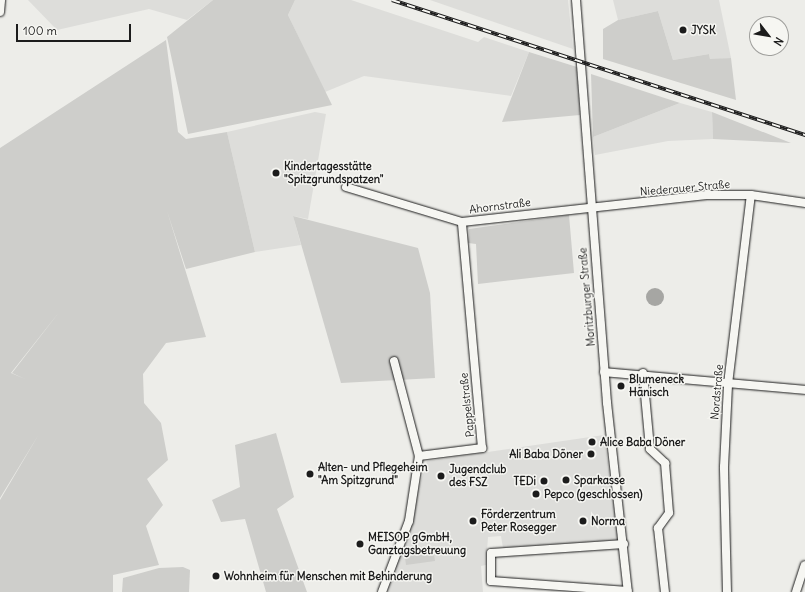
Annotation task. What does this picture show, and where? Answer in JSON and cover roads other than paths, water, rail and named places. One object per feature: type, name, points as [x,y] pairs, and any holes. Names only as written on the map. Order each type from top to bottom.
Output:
[{"type":"street","points":[[0,12],[1,0]]},
{"type":"street","name":"Moritzburger Straße","points":[[576,0],[590,208],[604,372],[624,544],[628,592]]},
{"type":"street","name":"Ahornstraße","points":[[346,186],[462,222],[590,208]]},
{"type":"street","name":"Niederauer Straße","points":[[590,208],[707,194],[751,195],[805,203]]},
{"type":"street","name":"Nordstraße","points":[[727,592],[724,467],[728,384],[751,195]]},
{"type":"street","name":"Pappelstraße","points":[[418,456],[482,448],[462,222]]},
{"type":"street","points":[[382,592],[409,521],[418,456],[394,361]]},
{"type":"street","points":[[604,372],[643,373],[728,384],[805,390]]},
{"type":"street","points":[[643,373],[650,449],[665,463],[669,513],[658,528],[665,592]]},
{"type":"street","points":[[624,544],[491,553],[491,581],[628,592]]},
{"type":"street","points":[[796,592],[805,565]]},
{"type":"railway","points":[[392,0],[805,135]]},
{"type":"place","name":"JYSK","points":[[683,30]]},
{"type":"place","name":"Kindertagesstätte \"Spitzgrundspatzen\"","points":[[276,173]]},
{"type":"place","name":"Blumeneck Hänisch","points":[[621,386]]},
{"type":"place","name":"Alice Baba Döner","points":[[592,442]]},
{"type":"place","name":"Ali Baba Döner","points":[[591,454]]},
{"type":"place","name":"Alten- und Pflegeheim \"Am Spitzgrund\"","points":[[310,474]]},
{"type":"place","name":"Jugendclub des FSZ","points":[[441,476]]},
{"type":"place","name":"Sparkasse","points":[[566,480]]},
{"type":"place","name":"TEDi","points":[[544,481]]},
{"type":"place","name":"Pepco (geschlossen)","points":[[536,494]]},
{"type":"place","name":"Förderzentrum Peter Rosegger","points":[[473,521]]},
{"type":"place","name":"Norma","points":[[583,521]]},
{"type":"place","name":"MEISOP gGmbH, Ganztagsbetreuung","points":[[360,544]]},
{"type":"place","name":"Wohnheim für Menschen mit Behinderung","points":[[216,576]]}]
